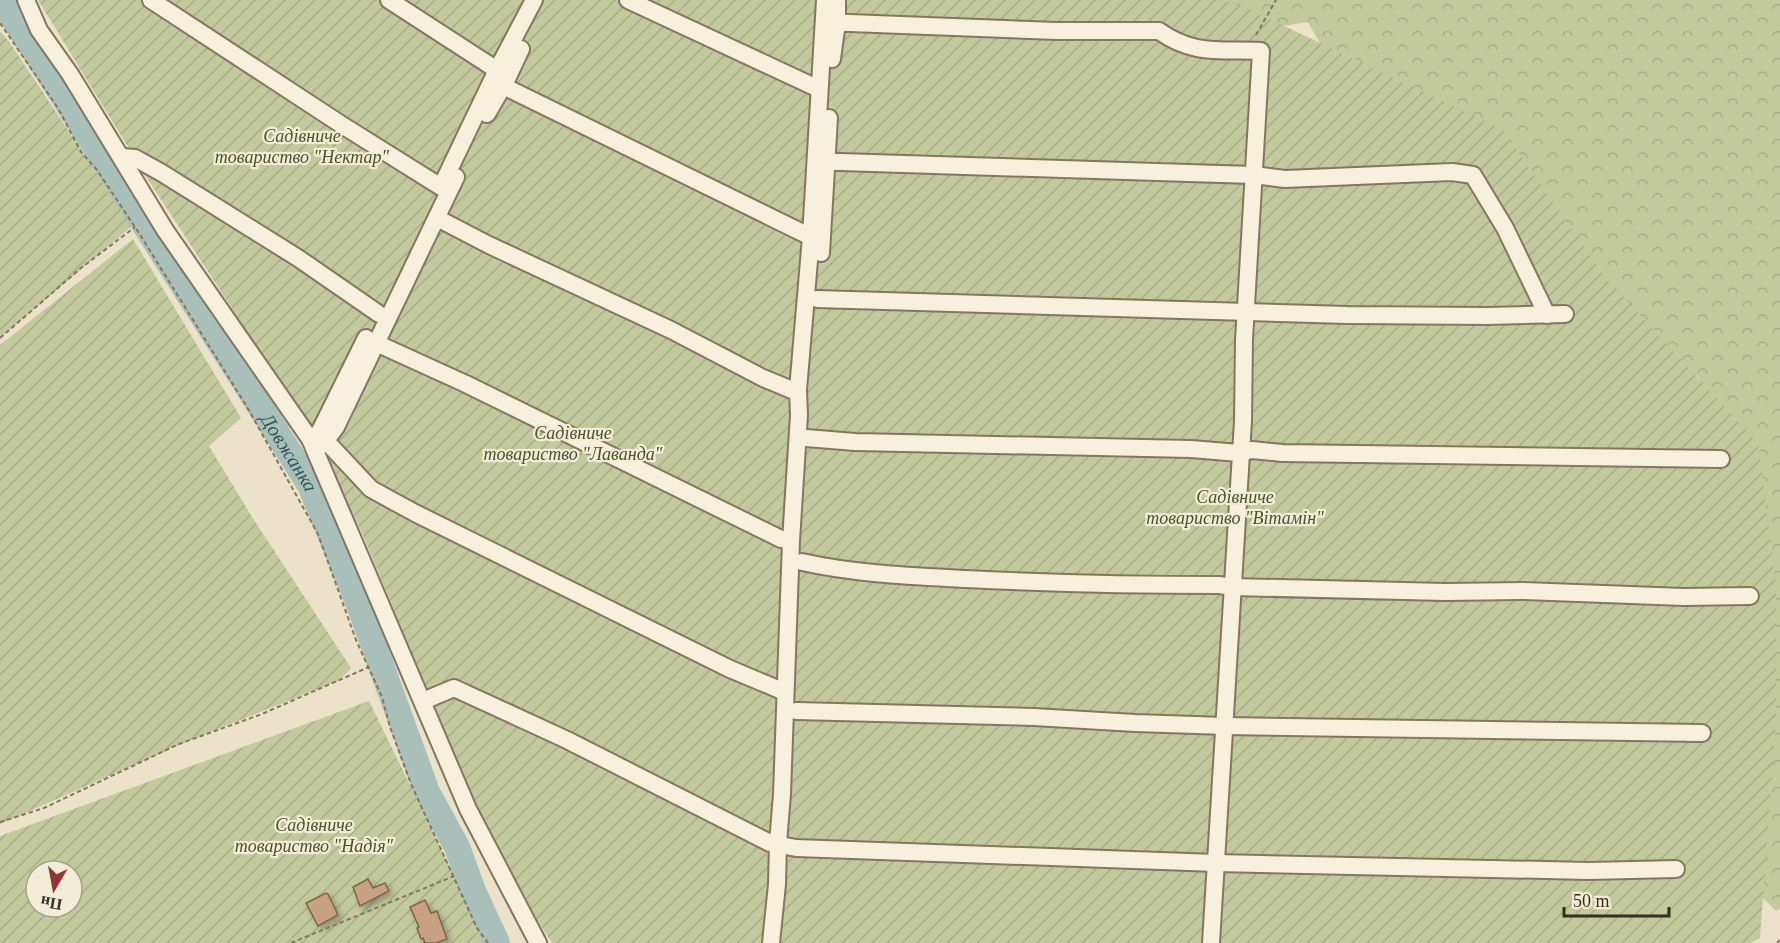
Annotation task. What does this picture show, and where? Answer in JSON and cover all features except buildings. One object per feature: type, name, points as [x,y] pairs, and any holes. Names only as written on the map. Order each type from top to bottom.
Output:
[{"type":"street","points":[[27,0],[39,30],[70,74],[165,230],[317,443],[468,809],[538,943]]},
{"type":"street","points":[[150,0],[441,187]]},
{"type":"street","points":[[389,0],[500,78],[811,237]]},
{"type":"street","points":[[317,443],[336,427],[488,112],[500,78],[534,0]]},
{"type":"street","points":[[317,443],[319,433],[441,187],[500,78],[546,0]]},
{"type":"street","points":[[628,0],[819,89]]},
{"type":"street","points":[[782,943],[782,794],[791,541],[799,415],[798,390],[811,237],[832,54],[830,22],[825,0]]},
{"type":"street","points":[[771,943],[796,711],[806,438],[826,190],[820,164],[819,89],[830,22],[837,0]]},
{"type":"street","points":[[830,22],[1057,31],[1160,30],[1172,40],[1191,48],[1218,51],[1261,51],[1233,587],[1211,943]]},
{"type":"street","points":[[121,157],[135,158],[162,173],[298,258],[379,314]]},
{"type":"street","points":[[820,164],[1254,175],[1285,179],[1452,172],[1473,175],[1505,228],[1547,315]]},
{"type":"street","points":[[437,218],[489,245],[671,330],[764,378],[792,390],[798,390]]},
{"type":"street","points":[[817,299],[1347,315],[1565,314]]},
{"type":"street","points":[[376,343],[466,384],[781,539],[791,541]]},
{"type":"street","points":[[806,438],[855,442],[1191,449],[1240,453],[1252,450],[1282,453],[1721,459]]},
{"type":"street","points":[[317,443],[371,489],[415,513],[730,669],[785,692]]},
{"type":"street","points":[[802,562],[824,567],[903,576],[1025,582],[1445,592],[1523,591],[1684,597],[1750,596]]},
{"type":"street","points":[[423,701],[454,688],[567,740],[771,843],[783,845],[830,850],[1216,863],[1589,871],[1676,870]]},
{"type":"street","points":[[796,711],[1034,717],[1225,726],[1702,733]]},
{"type":"path","points":[[1246,50],[1276,0]]},
{"type":"path","points":[[0,23],[58,108],[81,152],[97,170],[135,227],[247,407],[318,534],[356,640],[382,697],[390,727],[411,784],[477,928],[488,943]]},
{"type":"path","points":[[0,338],[81,268],[135,227]]},
{"type":"path","points":[[0,822],[44,808],[179,744],[262,714],[369,666]]},
{"type":"path","points":[[291,943],[454,876]]},
{"type":"path","points":[[1777,943],[1780,940]]},
{"type":"green space","points":[[0,0],[17,0],[102,132],[109,153],[124,177],[122,192],[116,189],[87,156],[64,114],[0,22]]},
{"type":"green space","name":"Садівниче товариство \"Вітамін\"","points":[[38,0],[1222,0],[1242,6],[1502,129],[1605,277],[1758,443],[1776,586],[1776,717],[1760,938],[1751,943],[552,943],[499,862],[362,533],[318,440],[149,181]]},
{"type":"green space","points":[[1118,0],[1780,0],[1780,908],[1776,911],[1751,886],[1743,481],[1699,378],[1626,319],[1387,161],[1308,22],[1184,42]]},
{"type":"green space","points":[[0,31],[132,226],[0,338]]},
{"type":"green space","points":[[146,211],[201,294],[201,299],[215,311],[210,322],[201,322],[185,304],[181,291],[164,276],[150,256],[143,233]]},
{"type":"green space","points":[[133,239],[241,418],[209,446],[252,517],[351,668],[338,681],[195,738],[0,824],[0,345]]},
{"type":"green space","points":[[216,325],[234,332],[241,343],[246,367],[245,381],[242,386],[226,373],[207,337],[207,327]]},
{"type":"green space","name":"Садівниче товариство \"Надія\"","points":[[369,701],[487,943],[0,943],[0,836]]},
{"type":"waterway","name":"Довжанка","points":[[2,0],[310,485],[358,602],[427,792],[457,847],[473,891],[497,943]]},
{"type":"park label","name":"Садівниче товариство \"Нектар\"","points":[[302,146]]},
{"type":"park label","name":"Садівниче товариство \"Лаванда\"","points":[[573,443]]}]
